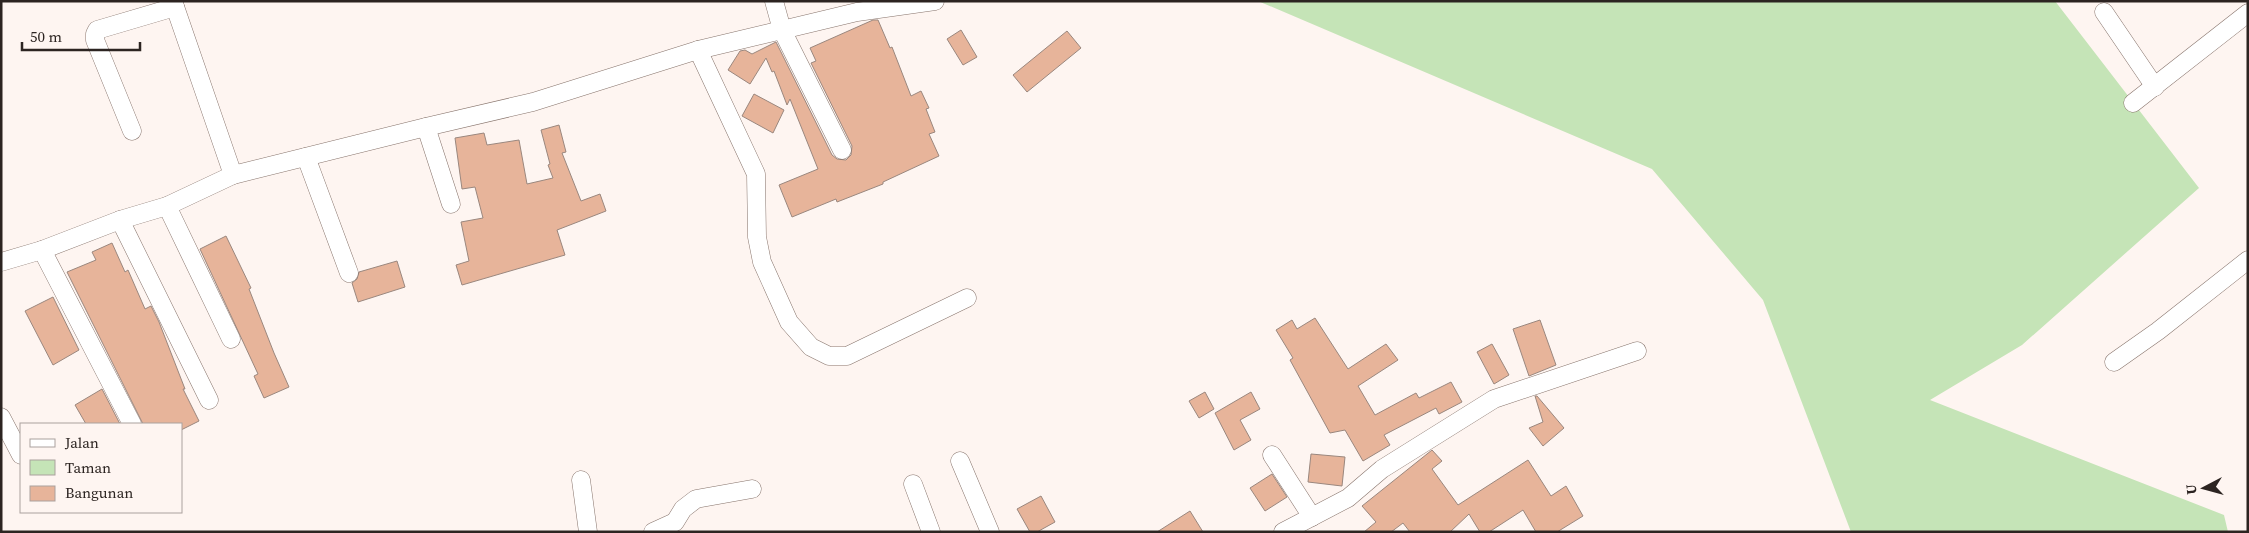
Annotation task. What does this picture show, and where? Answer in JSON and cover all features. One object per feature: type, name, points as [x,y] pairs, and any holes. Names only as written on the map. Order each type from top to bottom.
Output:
[{"type":"street","points":[[774,1],[782,30],[842,150]]},
{"type":"street","points":[[1,262],[42,250],[120,220],[167,206],[234,175],[533,102],[698,50],[782,30],[856,7],[935,1]]},
{"type":"street","points":[[132,131],[95,40],[95,34],[97,30],[174,4],[234,175]]},
{"type":"street","points":[[2104,12],[2155,87]]},
{"type":"street","points":[[2133,103],[2248,14]]},
{"type":"street","points":[[698,50],[756,174],[757,237],[762,262],[789,322],[811,347],[829,356],[847,356],[967,298]]},
{"type":"street","points":[[426,127],[451,204]]},
{"type":"street","points":[[306,157],[349,272]]},
{"type":"street","points":[[167,206],[231,339]]},
{"type":"street","points":[[120,220],[209,400]]},
{"type":"street","points":[[42,250],[131,423]]},
{"type":"street","points":[[2114,362],[2158,331],[2248,260]]},
{"type":"street","points":[[1283,532],[1348,498],[1382,469],[1494,399],[1637,351]]},
{"type":"street","points":[[1,417],[20,453]]},
{"type":"street","points":[[1272,455],[1312,517]]},
{"type":"street","points":[[960,460],[990,532]]},
{"type":"street","points":[[581,480],[588,532]]},
{"type":"street","points":[[913,484],[931,532]]},
{"type":"street","points":[[653,532],[675,522],[683,509],[696,499],[752,489]]},
{"type":"green space","points":[[1258,1],[2055,1],[2199,188],[2022,345],[1930,400],[2224,515],[2228,532],[1851,532],[1763,300],[1652,169]]},
{"type":"building","points":[[873,20],[878,20],[890,48],[892,47],[911,96],[921,91],[929,108],[926,109],[935,132],[929,134],[939,156],[883,182],[883,184],[837,202],[836,199],[792,217],[779,185],[818,169],[790,99],[787,105],[774,71],[772,72],[766,58],[750,84],[728,70],[740,51],[745,50],[752,54],[776,42],[832,155],[837,159],[846,160],[851,155],[852,146],[811,63],[816,61],[810,48]]},
{"type":"building","points":[[961,30],[977,57],[963,65],[947,39]]},
{"type":"building","points":[[1067,31],[1081,48],[1027,92],[1013,75]]},
{"type":"building","points":[[754,94],[784,110],[773,133],[742,116]]},
{"type":"building","points":[[559,125],[566,152],[562,153],[581,201],[600,194],[606,211],[557,230],[565,255],[462,285],[456,265],[469,261],[461,222],[483,218],[475,187],[462,189],[455,138],[484,133],[487,145],[519,140],[527,184],[553,178],[548,165],[550,164],[541,130]]},
{"type":"building","points":[[226,236],[251,288],[249,289],[289,387],[264,398],[254,376],[258,374],[200,249]]},
{"type":"building","points":[[112,243],[125,272],[128,270],[145,309],[151,306],[159,322],[185,389],[183,389],[199,421],[182,430],[182,423],[142,423],[67,272],[96,260],[92,252]]},
{"type":"building","points":[[397,261],[405,287],[358,302],[352,283],[357,279],[359,272]]},
{"type":"building","points":[[53,297],[79,350],[53,365],[25,311]]},
{"type":"building","points":[[1315,318],[1348,369],[1386,344],[1398,360],[1358,386],[1375,415],[1416,393],[1419,398],[1451,382],[1462,402],[1439,414],[1436,408],[1384,435],[1390,445],[1363,461],[1345,430],[1330,433],[1290,360],[1293,358],[1276,330],[1292,320],[1297,329]]},
{"type":"building","points":[[1540,320],[1556,365],[1529,376],[1513,329]]},
{"type":"building","points":[[1492,344],[1509,375],[1494,384],[1477,352]]},
{"type":"building","points":[[102,389],[119,423],[85,423],[75,405]]},
{"type":"building","points":[[1205,392],[1214,409],[1199,418],[1189,401]]},
{"type":"building","points":[[1251,392],[1260,409],[1240,420],[1251,440],[1234,450],[1215,413]]},
{"type":"building","points":[[1535,396],[1564,428],[1543,446],[1529,428],[1543,422]]},
{"type":"building","points":[[1432,450],[1442,461],[1432,469],[1458,505],[1528,460],[1551,496],[1566,486],[1583,516],[1557,532],[1536,532],[1523,510],[1489,532],[1480,532],[1469,514],[1450,532],[1410,532],[1403,523],[1391,532],[1364,532],[1376,522],[1362,506]]},
{"type":"building","points":[[1311,454],[1345,457],[1342,486],[1308,482]]},
{"type":"building","points":[[1272,474],[1287,497],[1265,511],[1250,488]]},
{"type":"building","points":[[1041,496],[1055,522],[1037,532],[1030,532],[1017,509]]},
{"type":"building","points":[[1190,511],[1203,532],[1157,532]]}]
